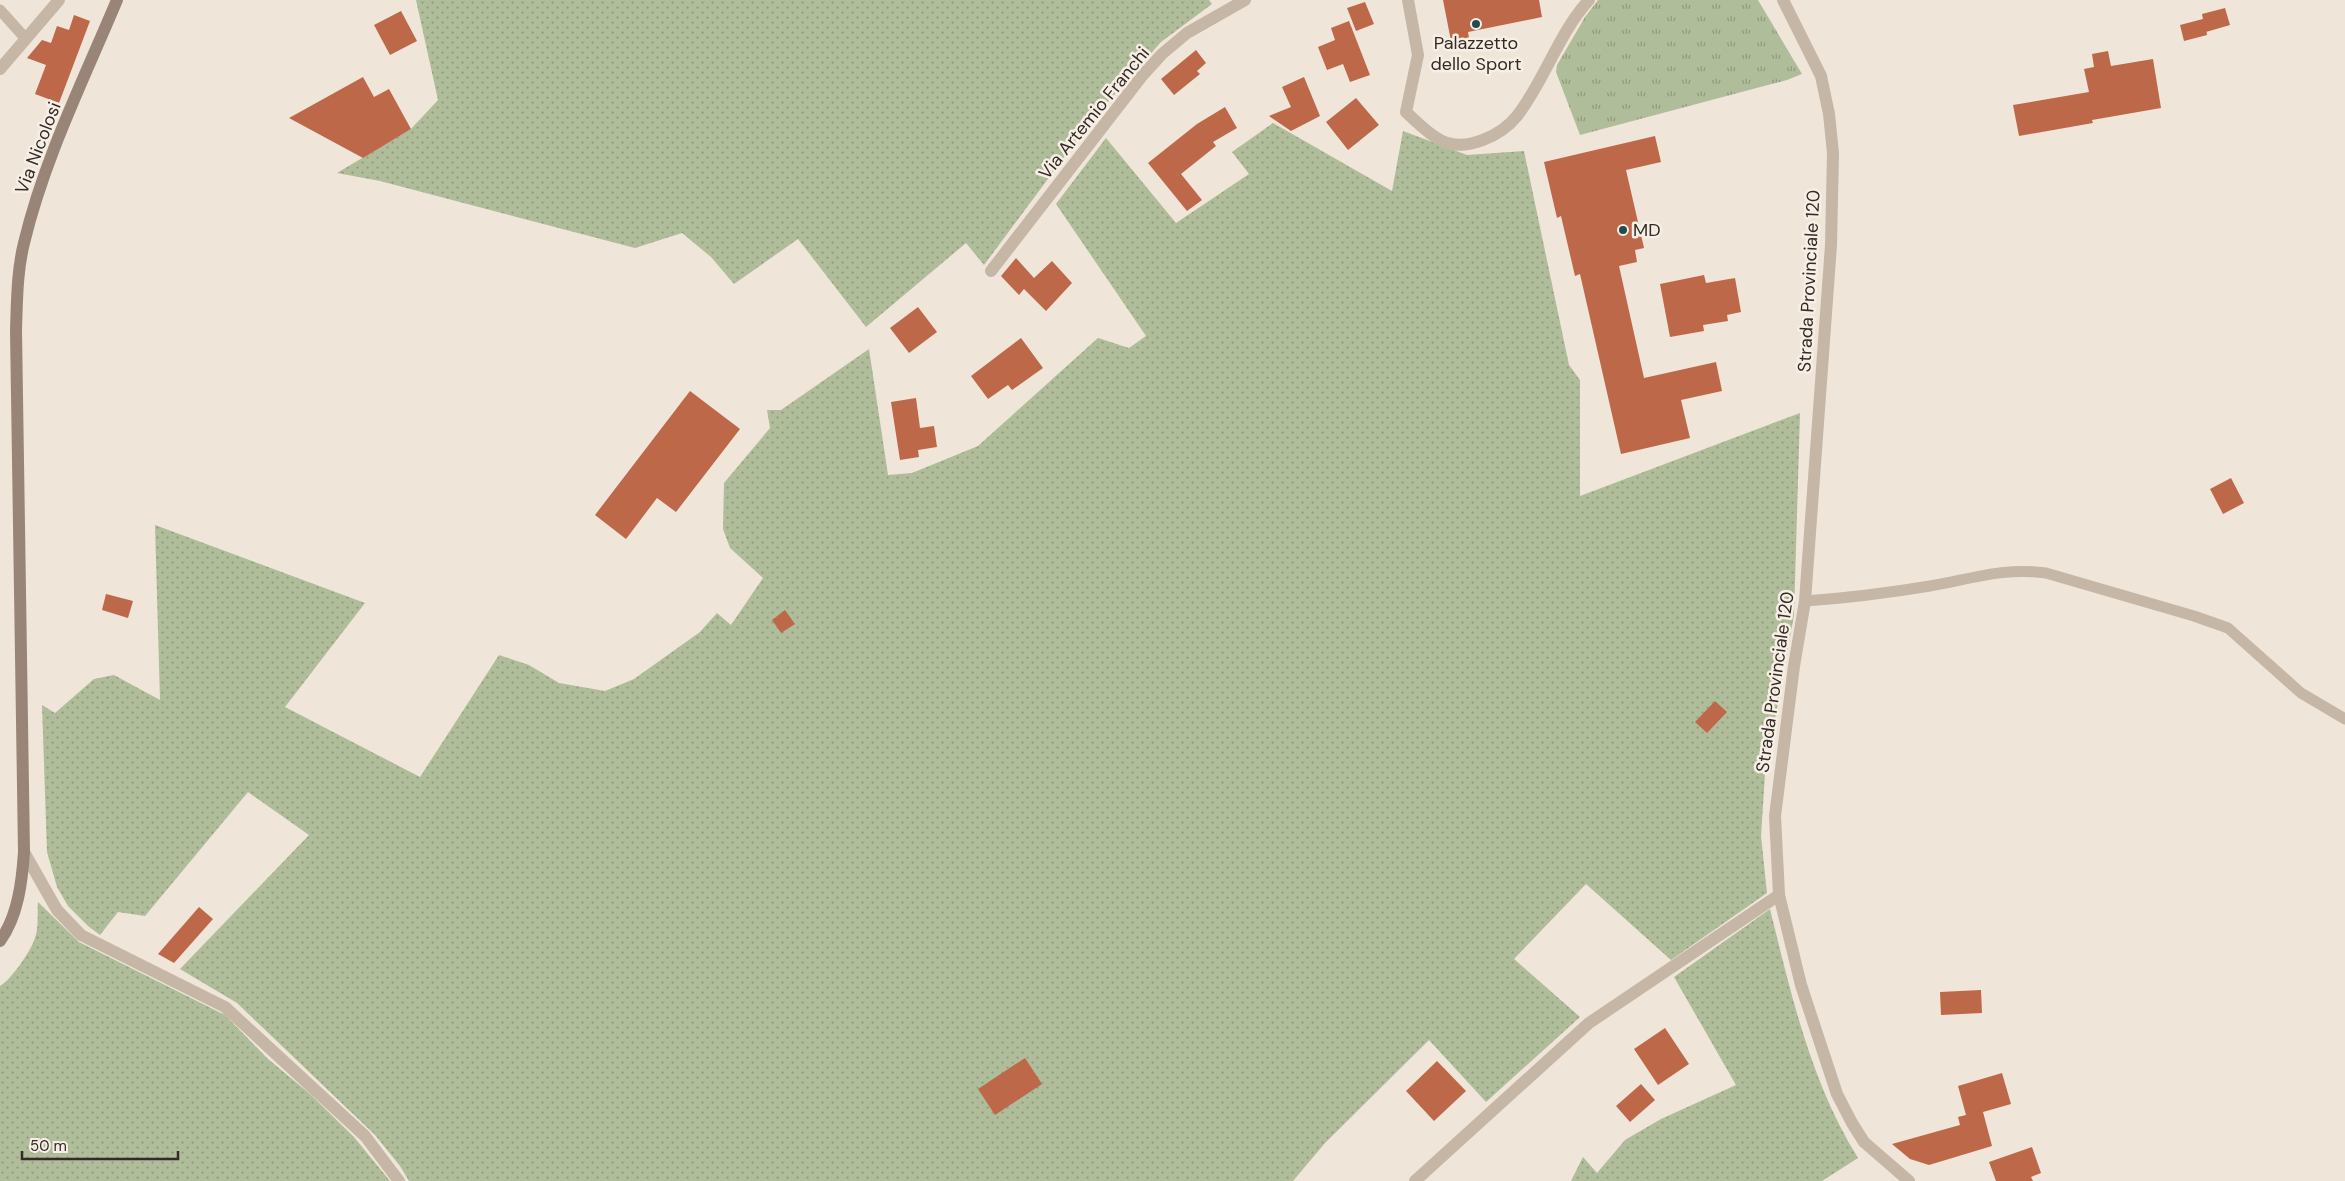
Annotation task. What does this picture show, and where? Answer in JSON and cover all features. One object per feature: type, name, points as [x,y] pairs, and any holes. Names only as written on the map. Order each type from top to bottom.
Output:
[{"type":"main road","name":"Via Nicolosi","points":[[0,941],[15,910],[22,881],[24,852],[16,330],[18,286],[24,244],[47,168],[117,0]]},
{"type":"street","points":[[0,69],[59,0]]},
{"type":"street","name":"Via Artemio Franchi","points":[[991,271],[1142,76],[1162,54],[1187,33],[1245,0]]},
{"type":"street","points":[[1408,0],[1418,55],[1406,112],[1442,141],[1459,145],[1478,143],[1516,118],[1571,22],[1589,0]]},
{"type":"street","name":"Strada Provinciale 120","points":[[1783,0],[1821,76],[1829,114],[1833,153],[1831,245],[1805,600],[1794,666],[1774,816],[1779,895],[1801,985],[1837,1094],[1864,1142],[1909,1181]]},
{"type":"street","points":[[24,852],[57,910],[81,935],[225,1007],[365,1136],[399,1181]]},
{"type":"street","points":[[1415,1181],[1589,1023],[1779,895]]},
{"type":"lane","points":[[0,10],[26,39]]},
{"type":"lane","points":[[1805,600],[1858,598],[1932,586],[2002,571],[2026,570],[2046,573],[2194,616],[2228,628],[2301,693],[2345,719]]},
{"type":"green space","points":[[416,0],[1209,0],[1212,4],[1161,42],[1091,121],[984,265],[966,243],[866,327],[798,239],[734,284],[711,257],[682,233],[635,248],[380,181],[337,173],[411,129],[438,100]]},
{"type":"green space","points":[[1598,0],[1758,0],[1802,74],[1787,80],[1580,135],[1556,72],[1557,65],[1585,17]]},
{"type":"green space","points":[[1273,123],[1392,191],[1403,131],[1467,155],[1524,151],[1569,365],[1580,380],[1580,496],[1800,413],[1794,615],[1765,774],[1761,836],[1767,893],[1671,960],[1586,884],[1514,959],[1580,1017],[1486,1102],[1429,1040],[1325,1143],[1293,1181],[409,1181],[400,1166],[375,1135],[237,1003],[180,969],[309,835],[248,792],[145,916],[118,912],[100,935],[68,906],[57,887],[47,852],[42,705],[55,713],[94,679],[114,675],[160,700],[155,525],[365,603],[285,707],[420,777],[499,655],[529,665],[559,683],[605,691],[634,679],[700,632],[717,613],[731,625],[763,578],[730,548],[723,529],[724,483],[770,428],[767,410],[781,410],[869,349],[888,475],[912,473],[978,446],[1098,338],[1129,348],[1146,336],[1056,204],[1106,138],[1176,223],[1249,174],[1232,152]]},
{"type":"green space","points":[[38,902],[79,942],[225,1015],[268,1059],[309,1093],[354,1137],[390,1181],[0,1181],[0,986],[15,972],[33,944],[37,930]]},
{"type":"green space","points":[[1770,909],[1804,1037],[1815,1069],[1827,1099],[1858,1158],[1822,1181],[1571,1181],[1583,1157],[1597,1173],[1625,1140],[1661,1119],[1736,1085],[1674,977]]},
{"type":"building","name":"Palazzetto dello Sport","points":[[1443,0],[1539,0],[1542,17],[1468,32],[1469,38],[1451,41]]},
{"type":"building","points":[[1365,2],[1374,24],[1356,31],[1347,8]]},
{"type":"building","points":[[2225,8],[2230,25],[2206,32],[2207,35],[2184,41],[2180,25],[2203,19],[2202,14]]},
{"type":"building","points":[[401,11],[417,41],[390,55],[374,25]]},
{"type":"building","points":[[74,15],[90,21],[59,103],[35,94],[46,65],[27,58],[42,40],[51,43],[57,26],[69,30]]},
{"type":"building","points":[[1349,21],[1370,75],[1350,82],[1343,64],[1327,70],[1318,47],[1335,40],[1331,28]]},
{"type":"building","points":[[1196,50],[1206,63],[1197,71],[1200,74],[1174,95],[1161,79]]},
{"type":"building","points":[[2108,51],[2111,66],[2153,59],[2161,108],[2092,120],[2093,123],[2019,136],[2013,105],[2089,92],[2084,69],[2094,67],[2092,54]]},
{"type":"building","points":[[363,77],[374,97],[389,89],[411,129],[363,158],[289,118]]},
{"type":"building","points":[[1304,77],[1320,116],[1291,131],[1269,116],[1291,107],[1282,87]]},
{"type":"building","points":[[1356,98],[1379,125],[1348,150],[1326,122]]},
{"type":"building","points":[[1225,107],[1237,128],[1213,142],[1216,146],[1181,174],[1202,200],[1187,211],[1148,163],[1197,124]]},
{"type":"building","points":[[1655,136],[1661,162],[1626,170],[1644,248],[1635,250],[1637,262],[1619,266],[1644,378],[1716,362],[1722,391],[1681,400],[1690,438],[1621,454],[1580,274],[1575,276],[1561,216],[1557,218],[1544,162]]},
{"type":"building","points":[[1016,258],[1034,278],[1052,261],[1072,283],[1046,311],[1024,289],[1019,295],[1001,276]]},
{"type":"building","points":[[1704,275],[1706,283],[1735,278],[1741,312],[1727,315],[1728,321],[1703,325],[1704,331],[1670,337],[1660,284]]},
{"type":"building","points":[[918,307],[937,332],[909,353],[890,328]]},
{"type":"building","points":[[1021,338],[1043,368],[1012,390],[1008,385],[988,399],[971,376]]},
{"type":"building","points":[[690,391],[740,429],[676,512],[657,498],[626,539],[595,515]]},
{"type":"building","points":[[916,398],[920,428],[934,426],[937,447],[918,450],[919,457],[900,460],[891,402]]},
{"type":"building","points":[[2231,478],[2244,503],[2223,514],[2210,489]]},
{"type":"building","points":[[106,594],[133,601],[128,618],[102,610]]},
{"type":"building","points":[[785,610],[795,624],[781,633],[772,620]]},
{"type":"building","points":[[1715,701],[1727,712],[1707,733],[1695,722]]},
{"type":"building","points":[[199,907],[213,919],[174,963],[158,954]]},
{"type":"building","points":[[1981,990],[1982,1013],[1941,1015],[1940,992]]},
{"type":"building","points":[[1665,1028],[1689,1064],[1658,1085],[1634,1049]]},
{"type":"building","points":[[1025,1058],[1042,1084],[995,1115],[978,1089]]},
{"type":"building","points":[[1437,1061],[1466,1091],[1434,1121],[1406,1091]]},
{"type":"building","points":[[2002,1073],[2011,1104],[1983,1112],[1992,1146],[1929,1165],[1910,1159],[1892,1144],[1960,1125],[1958,1117],[1966,1115],[1958,1086]]},
{"type":"building","points":[[1641,1084],[1655,1100],[1630,1122],[1616,1106]]},
{"type":"building","points":[[2032,1147],[2041,1173],[2031,1177],[2033,1181],[1996,1181],[1989,1162]]},
{"type":"place","name":"Palazzetto dello Sport","points":[[1476,24]]},
{"type":"place","name":"MD","points":[[1623,230]]}]
